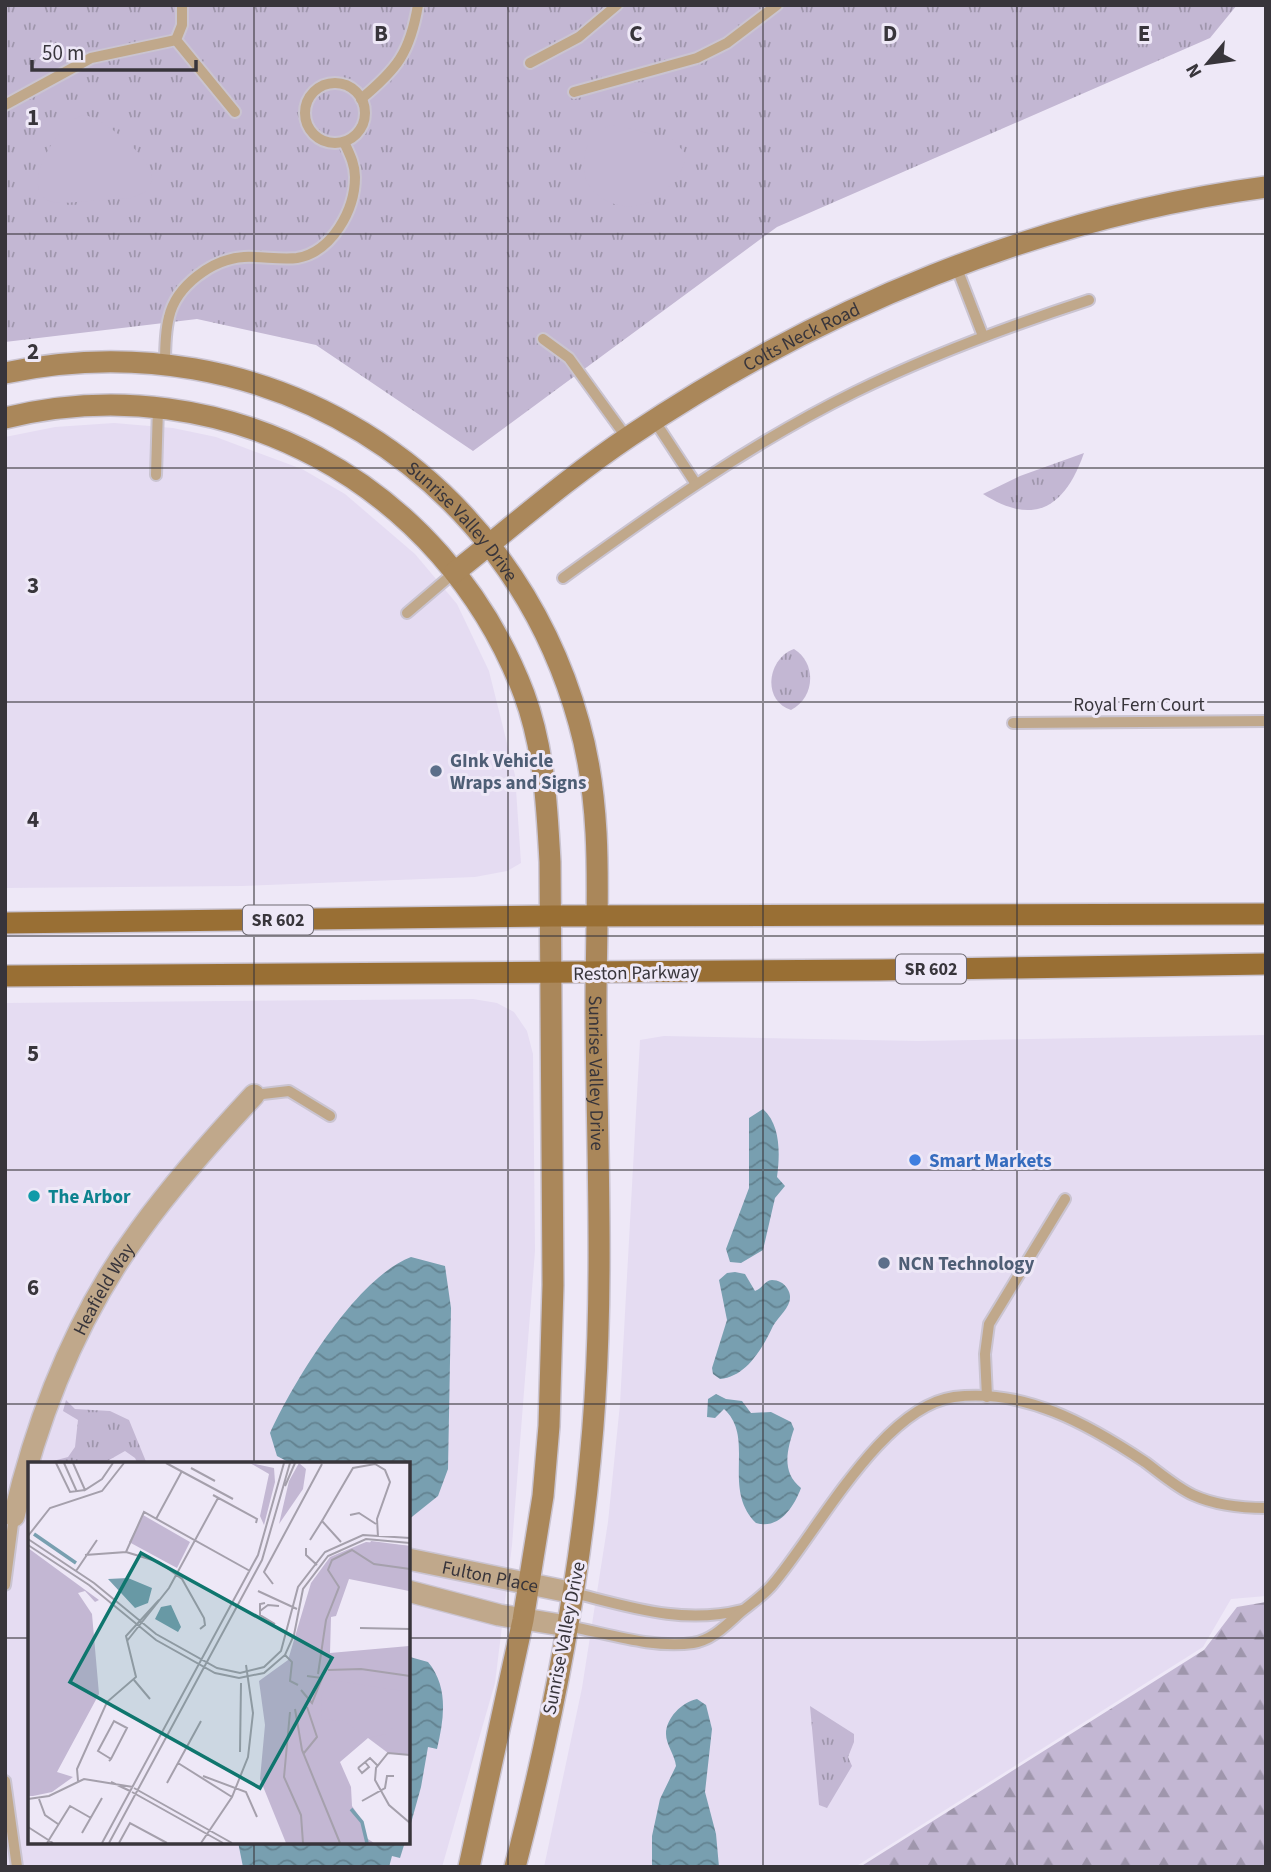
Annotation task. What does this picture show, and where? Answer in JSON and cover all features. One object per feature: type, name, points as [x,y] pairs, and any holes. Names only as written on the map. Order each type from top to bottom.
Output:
[{"type":"main road","name":"Colts Neck Road","points":[[455,572],[654,420],[785,344],[883,296],[956,266],[1092,222],[1266,187]]},
{"type":"main road","name":"Sunrise Valley Drive","points":[[5,373],[85,362],[165,365],[254,383],[336,418],[390,451],[432,483],[491,544],[512,571],[548,637],[580,726],[592,786],[597,916],[597,1355],[589,1479],[574,1593],[515,1867]]},
{"type":"main road","name":"Sunrise Valley Drive","points":[[5,418],[94,405],[158,407],[220,419],[260,431],[333,464],[392,507],[429,541],[455,572],[504,649],[530,713],[546,798],[551,916],[551,1386],[543,1496],[530,1583],[470,1867]]},
{"type":"main road","name":"SR 602","points":[[5,923],[551,916],[1266,914]]},
{"type":"main road","name":"Reston Parkway","points":[[5,976],[551,973],[1266,964]]},
{"type":"street","name":"Heafield Way","points":[[16,1516],[29,1454],[52,1388],[94,1304],[139,1230],[254,1095]]},
{"type":"street","name":"Fulton Place","points":[[410,1559],[574,1593]]},
{"type":"street","name":"Fulton Place","points":[[410,1592],[523,1620],[567,1626]]},
{"type":"lane","points":[[176,40],[182,25],[182,5]]},
{"type":"lane","points":[[361,99],[381,83],[406,54],[414,35],[418,5]]},
{"type":"lane","points":[[530,63],[579,37],[617,5]]},
{"type":"lane","points":[[574,92],[697,58],[727,43],[777,5]]},
{"type":"lane","points":[[5,105],[91,58],[176,40]]},
{"type":"lane","points":[[176,40],[234,112]]},
{"type":"lane","points":[[332,84],[350,88],[361,99],[363,123],[357,134],[344,142],[327,142],[314,134],[306,121],[307,102],[318,89],[332,84]]},
{"type":"lane","points":[[165,365],[169,314],[191,281],[208,269],[241,257],[298,258],[316,250],[343,224],[355,177],[352,157],[344,142]]},
{"type":"lane","points":[[956,266],[984,336]]},
{"type":"lane","points":[[564,578],[696,484],[844,397],[984,336],[1089,300]]},
{"type":"lane","points":[[543,339],[569,358],[627,438]]},
{"type":"lane","points":[[156,475],[158,407]]},
{"type":"lane","points":[[654,420],[696,484]]},
{"type":"lane","points":[[407,612],[455,572]]},
{"type":"lane","name":"Royal Fern Court","points":[[1013,723],[1266,720]]},
{"type":"lane","points":[[254,1095],[289,1091],[330,1116]]},
{"type":"lane","points":[[986,1397],[985,1354],[989,1324],[1065,1199]]},
{"type":"lane","points":[[567,1626],[652,1641],[693,1643],[710,1637],[774,1583],[868,1457],[896,1428],[913,1413],[933,1403],[953,1398],[1013,1399],[1060,1413],[1142,1460],[1192,1494],[1233,1505],[1266,1508]]},
{"type":"lane","points":[[5,1585],[16,1516]]},
{"type":"lane","points":[[574,1593],[681,1617],[712,1616],[744,1609]]},
{"type":"lane","points":[[5,1781],[17,1867]]},
{"type":"shaded area","points":[[114,423],[173,428],[216,437],[302,469],[345,494],[415,554],[457,604],[489,671],[515,775],[521,863],[507,871],[475,877],[242,886],[5,888],[5,437],[55,427]]},
{"type":"shaded area","points":[[473,999],[497,1003],[514,1012],[527,1031],[533,1054],[535,1251],[512,1545],[495,1683],[442,1867],[5,1867],[5,1003]]},
{"type":"shaded area","points":[[1266,1035],[1266,1596],[1231,1599],[1203,1647],[855,1867],[544,1867],[582,1688],[608,1522],[620,1404],[640,1040],[664,1036],[918,1041]]},
{"type":"green space","points":[[5,5],[1237,5],[1210,38],[777,227],[473,451],[316,345],[197,319],[5,342]]},
{"type":"green space","points":[[84,115],[115,131],[137,151],[150,172],[152,181],[145,192],[131,198],[63,203],[47,200],[39,190],[38,177],[51,145],[73,120]]},
{"type":"green space","points":[[615,125],[672,139],[686,154],[681,172],[675,180],[661,194],[644,204],[624,206],[604,200],[589,185],[585,176],[584,157],[591,139],[606,127]]},
{"type":"green space","points":[[1084,453],[1068,487],[1046,506],[1033,510],[1018,509],[1001,504],[983,494],[1020,476]]},
{"type":"green space","points":[[794,649],[807,663],[810,680],[805,697],[791,710],[775,698],[772,679],[778,661]]},
{"type":"green space","points":[[66,1400],[75,1409],[110,1411],[129,1420],[146,1462],[137,1462],[125,1451],[106,1462],[54,1462],[68,1457],[75,1447],[78,1420],[63,1411]]},
{"type":"green space","points":[[1266,1602],[1266,1867],[860,1867],[1204,1650],[1237,1607]]},
{"type":"green space","points":[[810,1706],[854,1734],[848,1757],[852,1766],[827,1808],[819,1805]]},
{"type":"water","points":[[763,1109],[776,1132],[779,1150],[777,1177],[785,1186],[775,1198],[763,1250],[741,1263],[730,1262],[726,1249],[749,1188],[749,1118]]},
{"type":"water","points":[[411,1257],[445,1266],[451,1308],[448,1469],[438,1496],[410,1518],[410,1462],[288,1462],[277,1456],[270,1433],[294,1387],[329,1333],[369,1286],[390,1268]]},
{"type":"water","points":[[727,1273],[745,1274],[755,1291],[770,1280],[781,1282],[790,1293],[790,1299],[753,1360],[738,1373],[720,1379],[713,1374],[712,1368],[727,1320],[719,1280]]},
{"type":"water","points":[[716,1394],[726,1399],[742,1401],[751,1413],[771,1412],[791,1422],[794,1429],[789,1445],[788,1468],[790,1475],[801,1488],[790,1509],[772,1523],[756,1523],[746,1509],[739,1479],[738,1434],[733,1421],[724,1409],[715,1418],[707,1417],[708,1399]]},
{"type":"water","points":[[410,1657],[428,1662],[439,1682],[443,1704],[437,1749],[428,1747],[410,1827]]},
{"type":"water","points":[[697,1699],[706,1705],[712,1729],[705,1792],[716,1834],[719,1867],[652,1867],[652,1836],[660,1799],[676,1766],[666,1738],[667,1728],[676,1712],[686,1703]]},
{"type":"water","points":[[238,1844],[404,1844],[400,1858],[392,1856],[389,1867],[243,1867]]},
{"type":"place","name":"GInk Vehicle Wraps and Signs","points":[[436,771]]},
{"type":"place","name":"Smart Markets","points":[[915,1160]]},
{"type":"place","name":"The Arbor","points":[[34,1196]]},
{"type":"place","name":"NCN Technology","points":[[884,1263]]}]
